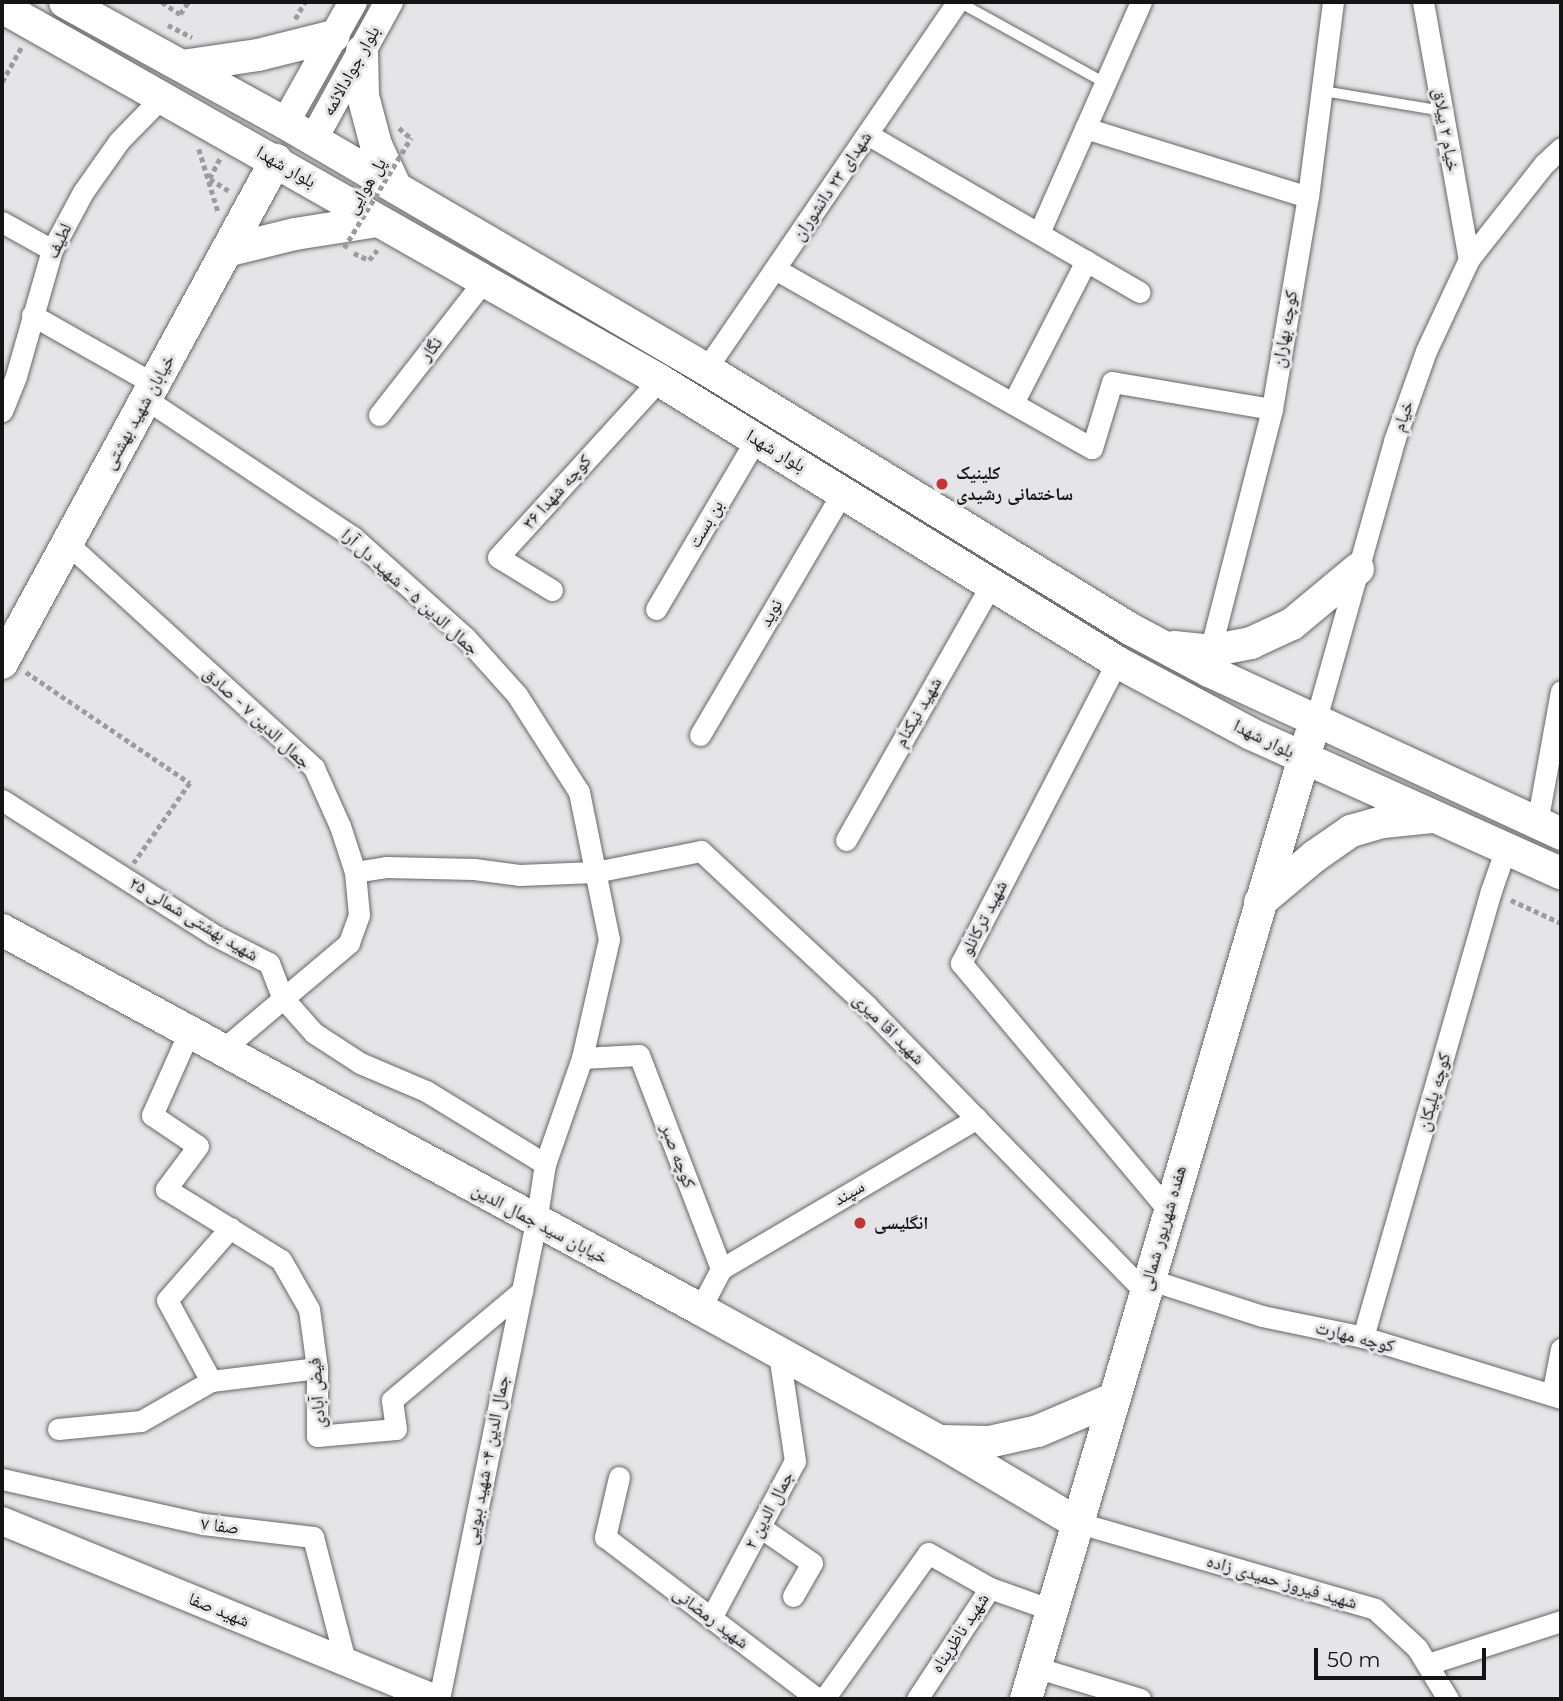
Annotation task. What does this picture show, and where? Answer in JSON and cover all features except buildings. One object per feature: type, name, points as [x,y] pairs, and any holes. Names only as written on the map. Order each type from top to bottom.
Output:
[{"type":"main road","name":"بلوار شهدا","points":[[65,2],[285,123],[706,369],[1161,645],[1200,656],[1316,719],[1549,828]]},
{"type":"main road","name":"بلوار شهدا","points":[[2,7],[276,160],[483,282],[659,380],[1117,662],[1302,757],[1561,873]]},
{"type":"main road","points":[[182,66],[258,55],[334,36]]},
{"type":"main road","points":[[362,51],[366,106],[376,145],[396,188]]},
{"type":"main road","name":"خیابان شهید بهشتی","points":[[6,649],[276,160],[285,123]]},
{"type":"main road","points":[[276,160],[313,140]]},
{"type":"main road","points":[[226,251],[295,234],[377,221]]},
{"type":"main road","points":[[1169,690],[1187,681],[1200,656],[1251,643],[1292,624],[1358,569]]},
{"type":"main road","name":"هفده شهریور شمالی","points":[[1026,1699],[1302,757],[1316,719]]},
{"type":"main road","points":[[1396,799],[1399,776],[1414,765]]},
{"type":"main road","points":[[1260,902],[1315,856],[1351,831],[1382,822],[1436,816]]},
{"type":"main road","name":"خیابان سید جمال الدین","points":[[2,930],[700,1309],[939,1441],[1076,1522]]},
{"type":"main road","points":[[939,1441],[989,1442],[1026,1434],[1065,1421],[1113,1399]]},
{"type":"street","name":"بلوار جوادالائمه","points":[[285,123],[353,2]]},
{"type":"street","name":"بلوار جوادالائمه","points":[[313,140],[389,2]]},
{"type":"street","name":"شهدای ۲۳ دانشوران","points":[[706,369],[958,2]]},
{"type":"street","points":[[1039,233],[1141,2]]},
{"type":"street","name":"کوچه بهاران","points":[[1200,656],[1272,409],[1308,197],[1333,2]]},
{"type":"street","name":"خیام ۲ ییلاق","points":[[1423,2],[1469,259]]},
{"type":"street","name":"لطیف","points":[[2,411],[16,376],[52,250],[83,192],[119,142],[173,103]]},
{"type":"street","points":[[1085,128],[1308,197]]},
{"type":"street","points":[[867,134],[1140,292]]},
{"type":"street","name":"خیام","points":[[1316,719],[1394,441],[1426,351],[1469,259],[1545,164],[1561,148]]},
{"type":"street","points":[[2,222],[52,250]]},
{"type":"street","points":[[1013,403],[1086,261]]},
{"type":"street","points":[[775,269],[1092,448],[1112,382],[1272,409]]},
{"type":"street","name":"نگار","points":[[379,415],[483,282]]},
{"type":"street","name":"جمال الدین ۵ - شهید دل آرا","points":[[32,315],[150,392],[353,537],[465,637],[517,695],[579,792],[608,939],[582,1058],[545,1164],[536,1222]]},
{"type":"street","name":"کوچه شهدا ۳۶","points":[[552,590],[498,557],[659,380]]},
{"type":"street","name":"بن بست","points":[[656,610],[757,439]]},
{"type":"street","name":"نوید","points":[[700,735],[843,491]]},
{"type":"street","name":"جمال الدین ۷ - صادق","points":[[67,542],[313,768],[340,826],[355,872],[359,915],[349,943],[222,1050]]},
{"type":"street","name":"شهید نیکنام","points":[[846,840],[991,585]]},
{"type":"street","name":"شهید ترکانلو","points":[[1117,662],[961,963],[1168,1210]]},
{"type":"street","points":[[1549,828],[1561,691]]},
{"type":"street","name":"۲۵ شهید بهشتی شمالی","points":[[2,800],[212,934],[269,963],[282,997],[314,1032],[360,1063],[426,1091],[545,1164]]},
{"type":"street","name":"کوچه پلیکان","points":[[1363,1336],[1490,891],[1506,848]]},
{"type":"street","name":"شهید اقا میری","points":[[595,872],[701,851],[867,1006],[1147,1286]]},
{"type":"street","points":[[355,872],[386,867],[474,869],[519,875],[595,872]]},
{"type":"street","name":"فیض آبادی","points":[[189,1032],[152,1115],[198,1146],[166,1189],[281,1260],[309,1309],[317,1368],[317,1436],[396,1429],[392,1400],[522,1291]]},
{"type":"street","name":"کوچه صبر","points":[[582,1058],[639,1055],[721,1269]]},
{"type":"street","name":"سپند","points":[[721,1269],[977,1118]]},
{"type":"street","name":"جمال الدین ۴- شهید ببویی","points":[[437,1699],[536,1222]]},
{"type":"street","points":[[211,1381],[167,1300],[230,1228]]},
{"type":"street","points":[[700,1309],[721,1269]]},
{"type":"street","name":"کوچه مهارت","points":[[1147,1286],[1262,1316],[1363,1336],[1556,1396]]},
{"type":"street","points":[[1556,1396],[1561,1349]]},
{"type":"street","name":"جمال الدین ۲","points":[[711,1618],[795,1461],[779,1354]]},
{"type":"street","points":[[58,1429],[141,1421],[211,1381],[317,1368]]},
{"type":"street","name":"شهید رمضانی","points":[[619,1477],[605,1537],[818,1699]]},
{"type":"street","name":"صفا ۷","points":[[2,1479],[203,1524],[313,1537],[345,1661]]},
{"type":"street","name":"شهید صفا","points":[[2,1521],[437,1699]]},
{"type":"street","name":"شهید فیروز حمیدی زاده","points":[[1076,1522],[1375,1609],[1417,1648],[1448,1699]]},
{"type":"street","points":[[760,1527],[812,1563],[793,1596]]},
{"type":"street","points":[[824,1699],[928,1553],[990,1588]]},
{"type":"street","name":"شهید ناظرپناه","points":[[916,1699],[990,1588],[1052,1611]]},
{"type":"street","points":[[1428,1664],[1561,1621]]},
{"type":"street","points":[[1035,1667],[1140,1699]]},
{"type":"lane","points":[[958,2],[1105,83]]},
{"type":"lane","points":[[1323,91],[1442,111]]},
{"type":"path","points":[[162,2],[180,14],[188,2]]},
{"type":"path","points":[[156,19],[203,43]]},
{"type":"path","points":[[2,82],[34,25]]},
{"type":"path","points":[[173,103],[210,179],[226,251]]},
{"type":"path","name":"پل هوایی","points":[[344,248],[411,138]]},
{"type":"path","points":[[6,649],[190,783],[124,878]]},
{"type":"path","points":[[1490,891],[1561,923]]},
{"type":"place","name":"کلینیک ساختمانی رشیدی","points":[[942,484]]},
{"type":"place","name":"انگلیسی","points":[[860,1223]]}]
